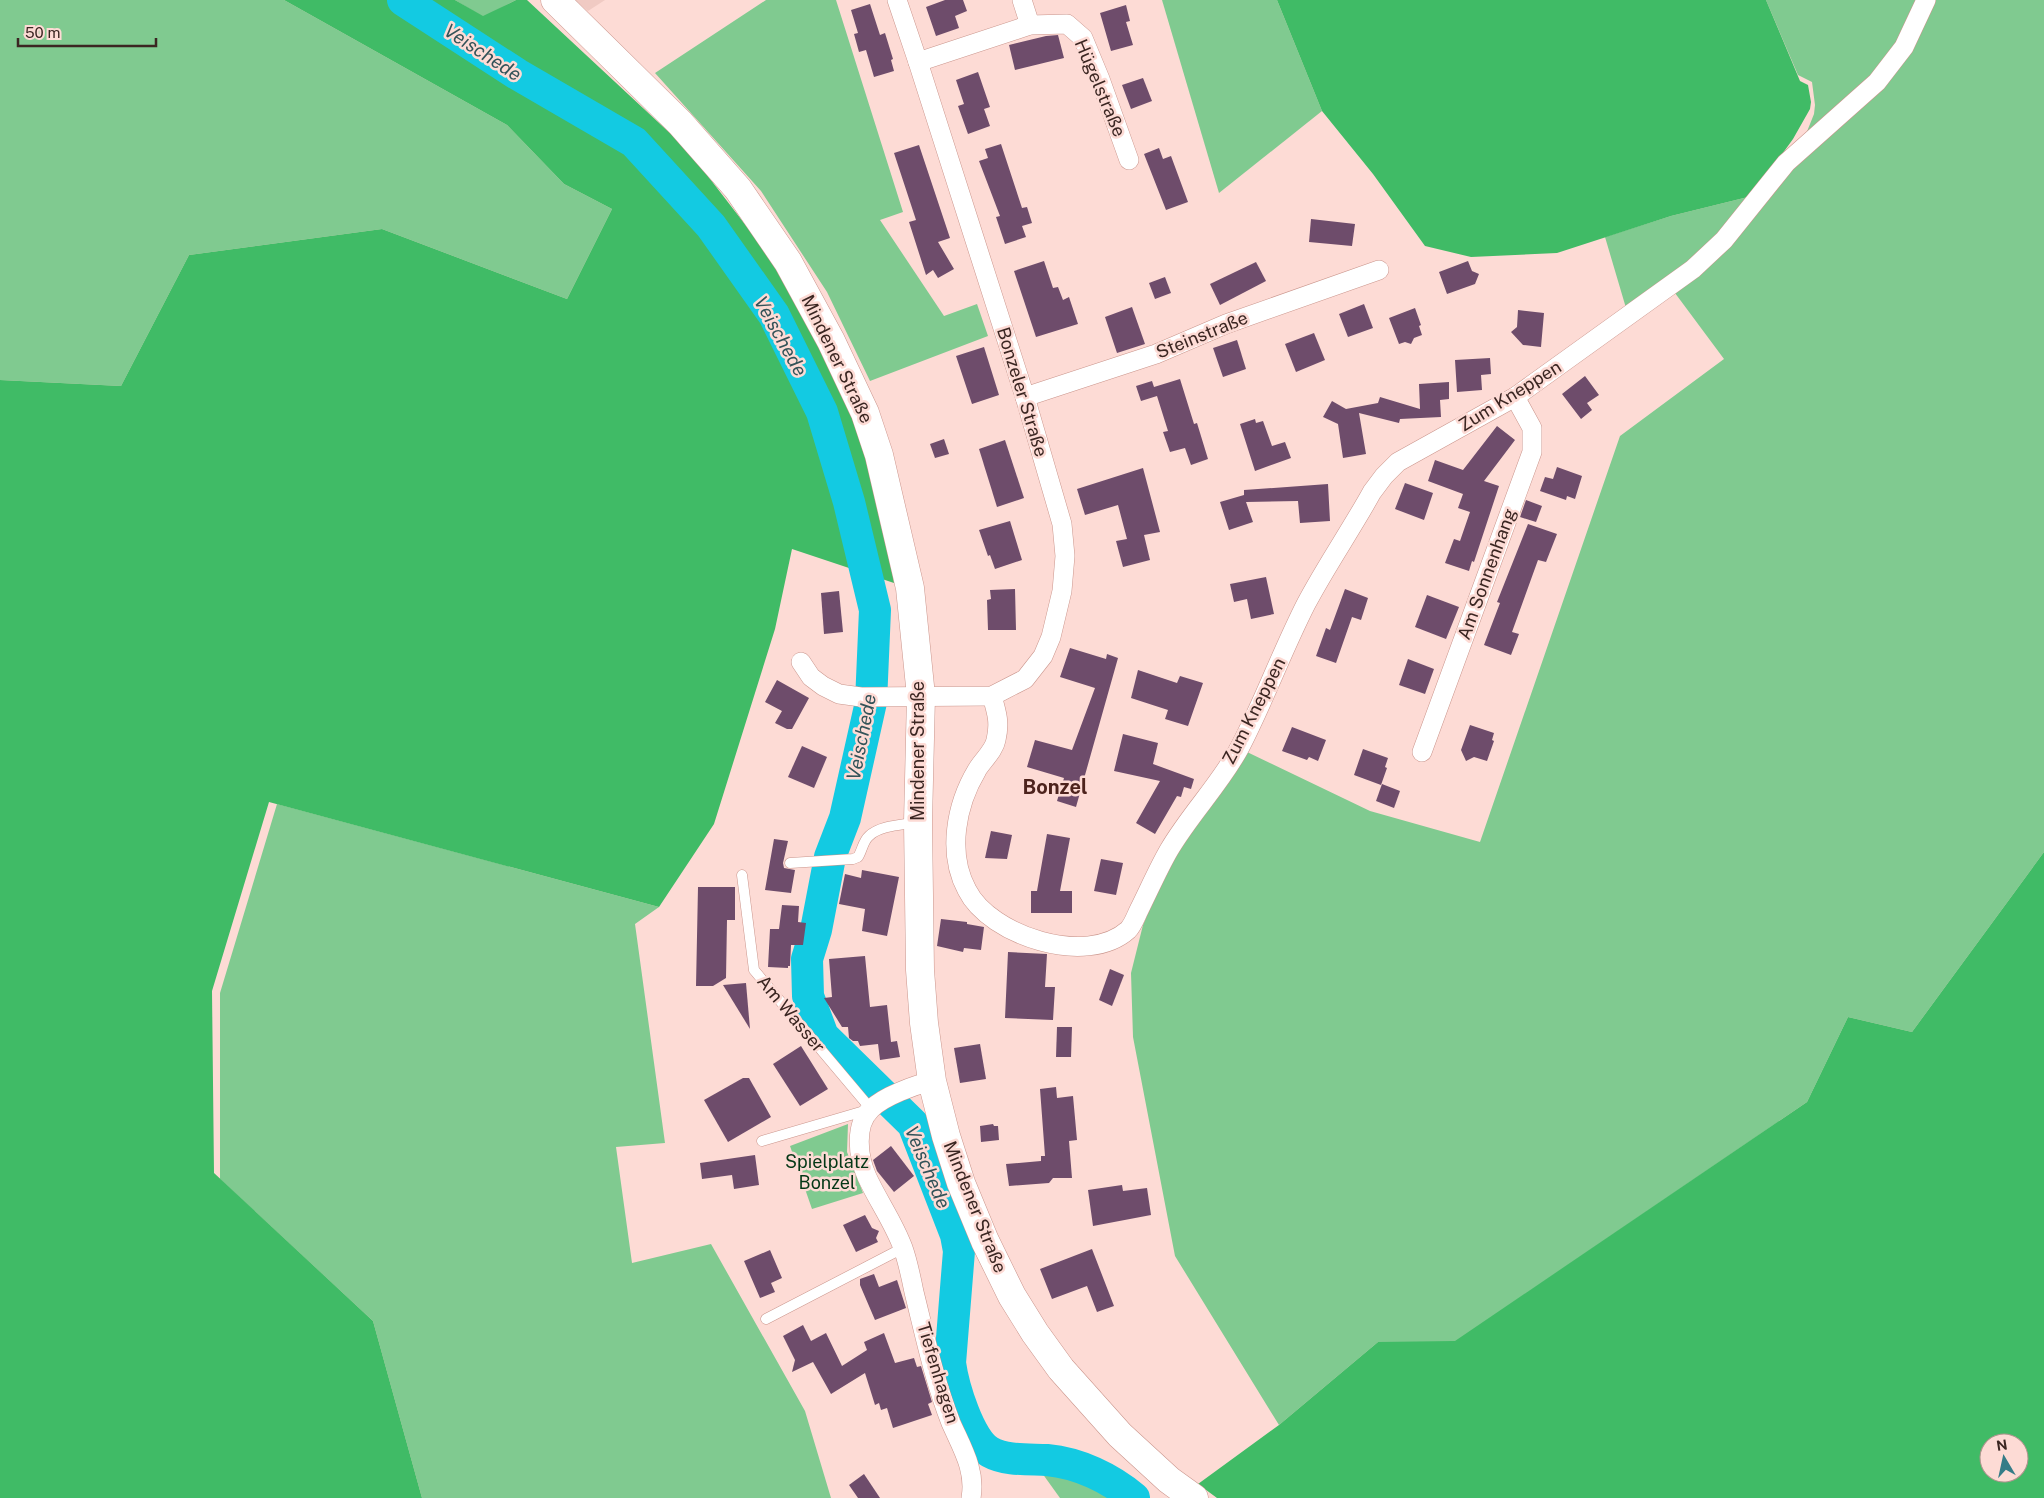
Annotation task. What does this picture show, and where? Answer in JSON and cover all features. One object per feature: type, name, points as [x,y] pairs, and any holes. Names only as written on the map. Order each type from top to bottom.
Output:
[{"type":"main road","name":"Mindener Straße","points":[[555,0],[680,123],[738,189],[788,262],[832,341],[865,413],[891,499],[910,588],[921,696],[918,822],[920,970],[924,1023],[932,1081],[946,1136],[968,1200],[985,1241],[1012,1296],[1035,1333],[1061,1369],[1120,1436],[1169,1480],[1194,1498]]},
{"type":"street","name":"Bonzeler Straße","points":[[801,662],[812,677],[823,686],[839,694],[861,697],[992,696],[1025,679],[1043,656],[1051,637],[1062,591],[1065,556],[1062,524],[1025,397],[897,0]]},
{"type":"street","points":[[1022,0],[1030,25]]},
{"type":"street","name":"Zum Kneppen","points":[[992,696],[998,718],[996,743],[976,771],[961,806],[956,834],[958,868],[967,891],[979,907],[1001,924],[1040,941],[1065,947],[1079,947],[1112,940],[1130,928],[1170,849],[1239,748],[1306,604],[1372,492],[1384,476],[1398,462],[1515,397],[1693,269],[1724,240],[1786,163],[1877,82],[1904,47],[1926,0]]},
{"type":"street","name":"Hügelstraße","points":[[918,62],[1030,25],[1067,24],[1083,38],[1129,160]]},
{"type":"street","name":"Steinstraße","points":[[1025,397],[1156,354],[1226,324],[1378,270]]},
{"type":"street","name":"Am Sonnenhang","points":[[1422,752],[1532,452],[1532,428],[1515,397]]},
{"type":"street","points":[[875,1106],[914,1085],[932,1081]]},
{"type":"street","name":"Tiefenhagen","points":[[875,1106],[862,1122],[859,1135],[860,1156],[866,1175],[903,1248],[931,1362],[951,1422],[969,1463],[973,1478],[971,1498]]},
{"type":"lane","points":[[790,863],[844,860],[858,857],[866,839],[875,832],[889,827],[918,822]]},
{"type":"lane","name":"Am Wasser","points":[[742,875],[754,970],[875,1106]]},
{"type":"lane","points":[[762,1142],[875,1106]]},
{"type":"lane","points":[[766,1319],[903,1248]]},
{"type":"shaded area","points":[[575,0],[605,0],[588,11]]},
{"type":"green space","points":[[0,0],[284,0],[507,125],[564,184],[612,209],[567,299],[382,229],[189,255],[121,386],[0,380]]},
{"type":"green space","points":[[284,0],[455,0],[483,16],[516,0],[527,0],[687,149],[777,266],[848,401],[890,536],[894,583],[792,549],[775,629],[714,824],[659,907],[269,802],[212,991],[214,1173],[373,1321],[422,1498],[0,1498],[0,380],[121,386],[189,255],[382,229],[567,299],[612,209],[564,184],[507,125]]},
{"type":"green space","points":[[455,0],[516,0],[483,17]]},
{"type":"green space","points":[[766,0],[836,0],[903,212],[880,220],[944,316],[977,304],[988,336],[870,381],[827,292],[761,191],[655,73]]},
{"type":"green space","points":[[1162,0],[1277,0],[1322,111],[1219,193]]},
{"type":"green space","points":[[1277,0],[1766,0],[1800,81],[1808,85],[1811,102],[1810,109],[1793,139],[1752,196],[1671,216],[1557,253],[1471,257],[1425,246],[1373,174],[1322,111]]},
{"type":"green space","points":[[1766,0],[1919,0],[1913,16],[1880,70],[1806,134],[1814,114],[1815,105],[1812,82],[1798,75]]},
{"type":"green space","points":[[1934,0],[2044,0],[2044,852],[1912,1032],[1848,1017],[1807,1102],[1455,1342],[1378,1342],[1279,1425],[1175,1256],[1133,1037],[1131,973],[1143,925],[1156,894],[1175,857],[1247,752],[1370,811],[1480,842],[1620,436],[1724,359],[1672,289],[1626,308],[1605,237],[1671,216],[1752,196],[1790,171]]},
{"type":"green space","points":[[277,804],[659,907],[635,924],[665,1143],[616,1147],[632,1263],[711,1244],[805,1411],[831,1498],[422,1498],[373,1321],[220,1179],[220,993]]},
{"type":"green space","points":[[2044,852],[2044,1498],[1217,1498],[1198,1484],[1279,1425],[1378,1342],[1455,1341],[1807,1102],[1848,1017],[1912,1032]]},
{"type":"green space","name":"Spielplatz Bonzel","points":[[848,1124],[847,1152],[863,1193],[812,1209],[790,1146]]},
{"type":"green space","points":[[1042,1473],[1086,1474],[1118,1498],[1060,1498]]},
{"type":"building","points":[[945,0],[963,0],[967,11],[955,16],[959,28],[936,36],[926,7]]},
{"type":"building","points":[[870,4],[880,35],[885,33],[893,59],[891,60],[894,71],[874,77],[866,50],[859,52],[854,34],[858,33],[851,10]]},
{"type":"building","points":[[1126,5],[1130,21],[1126,22],[1133,45],[1111,51],[1100,13]]},
{"type":"building","points":[[1058,35],[1064,58],[1015,70],[1009,45]]},
{"type":"building","points":[[978,72],[990,107],[984,109],[990,126],[968,134],[958,106],[964,104],[956,80]]},
{"type":"building","points":[[1143,78],[1152,101],[1131,109],[1122,85]]},
{"type":"building","points":[[1001,144],[1022,208],[1027,207],[1032,223],[1022,226],[1026,237],[1005,244],[996,217],[1000,216],[979,161],[988,158],[985,149]]},
{"type":"building","points":[[919,145],[950,238],[938,242],[954,269],[938,278],[933,270],[926,275],[909,222],[916,220],[894,153]]},
{"type":"building","points":[[1159,148],[1163,159],[1171,156],[1188,202],[1166,210],[1144,154]]},
{"type":"building","points":[[1311,219],[1355,224],[1352,246],[1309,242]]},
{"type":"building","points":[[1044,261],[1053,288],[1058,287],[1063,300],[1069,297],[1078,324],[1036,337],[1014,271]]},
{"type":"building","points":[[1468,261],[1472,271],[1479,274],[1475,284],[1447,294],[1439,272]]},
{"type":"building","points":[[1256,262],[1266,281],[1220,305],[1210,284]]},
{"type":"building","points":[[1165,277],[1171,293],[1155,299],[1149,283]]},
{"type":"building","points":[[1364,304],[1373,328],[1348,337],[1339,314]]},
{"type":"building","points":[[1132,307],[1145,344],[1117,353],[1105,317]]},
{"type":"building","points":[[1415,308],[1421,325],[1419,326],[1422,335],[1414,338],[1411,344],[1405,342],[1399,344],[1389,318]]},
{"type":"building","points":[[1518,310],[1544,313],[1541,347],[1523,345],[1511,332],[1517,327]]},
{"type":"building","points":[[1314,333],[1325,360],[1296,372],[1285,344]]},
{"type":"building","points":[[1237,340],[1246,369],[1223,377],[1213,348]]},
{"type":"building","points":[[984,347],[999,395],[972,404],[956,356]]},
{"type":"building","points":[[1490,358],[1491,374],[1481,375],[1482,390],[1457,392],[1455,360]]},
{"type":"building","points":[[1585,376],[1599,395],[1587,403],[1592,410],[1581,419],[1562,394]]},
{"type":"building","points":[[1180,379],[1194,424],[1197,423],[1208,459],[1191,465],[1185,448],[1170,452],[1163,432],[1168,431],[1157,396],[1141,401],[1136,386],[1152,381],[1154,387]]},
{"type":"building","points":[[1449,382],[1449,399],[1440,400],[1441,417],[1400,419],[1399,423],[1359,413],[1366,454],[1343,458],[1338,424],[1323,417],[1332,401],[1346,409],[1378,403],[1380,397],[1420,409],[1419,384]]},
{"type":"building","points":[[1255,419],[1256,423],[1263,421],[1272,446],[1285,442],[1291,458],[1255,471],[1240,424]]},
{"type":"building","points":[[1497,426],[1515,440],[1484,481],[1499,486],[1474,562],[1472,561],[1469,571],[1445,563],[1454,539],[1460,541],[1470,512],[1458,508],[1463,494],[1428,481],[1435,460],[1463,470]]},
{"type":"building","points":[[944,439],[949,454],[935,458],[930,444]]},
{"type":"building","points":[[1005,440],[1024,498],[997,507],[979,449]]},
{"type":"building","points":[[1557,467],[1582,476],[1575,499],[1567,496],[1566,500],[1540,491],[1545,477],[1553,479]]},
{"type":"building","points":[[1143,468],[1160,532],[1144,535],[1150,560],[1123,567],[1116,541],[1127,539],[1118,505],[1085,515],[1077,489]]},
{"type":"building","points":[[1405,483],[1433,493],[1424,520],[1395,509]]},
{"type":"building","points":[[1328,484],[1330,521],[1300,523],[1298,501],[1246,502],[1253,522],[1229,530],[1220,502],[1244,495],[1244,490]]},
{"type":"building","points":[[1526,500],[1542,506],[1536,522],[1520,517]]},
{"type":"building","points":[[1010,521],[1022,560],[995,569],[990,555],[988,556],[979,530]]},
{"type":"building","points":[[1528,524],[1557,534],[1546,562],[1538,560],[1512,632],[1519,634],[1511,655],[1484,645],[1500,603],[1497,602]]},
{"type":"building","points":[[1266,577],[1274,614],[1251,619],[1247,599],[1234,602],[1230,584]]},
{"type":"building","points":[[1015,589],[1016,630],[988,630],[987,600],[991,599],[990,590]]},
{"type":"building","points":[[1345,589],[1368,598],[1361,620],[1352,617],[1336,663],[1316,656],[1326,628],[1330,630]]},
{"type":"building","points":[[839,591],[843,632],[824,634],[821,593]]},
{"type":"building","points":[[1427,595],[1459,607],[1446,639],[1415,627]]},
{"type":"building","points":[[1070,648],[1106,659],[1107,654],[1118,658],[1076,807],[1057,801],[1064,778],[1027,767],[1035,740],[1072,750],[1095,688],[1060,677]]},
{"type":"building","points":[[1408,659],[1434,669],[1425,694],[1399,685]]},
{"type":"building","points":[[1138,670],[1177,683],[1180,676],[1203,683],[1188,726],[1165,719],[1168,710],[1131,698]]},
{"type":"building","points":[[777,680],[809,698],[792,729],[787,729],[775,723],[782,711],[765,702]]},
{"type":"building","points":[[1470,725],[1494,733],[1492,740],[1494,741],[1487,761],[1474,757],[1466,761],[1461,750]]},
{"type":"building","points":[[1292,727],[1326,740],[1318,761],[1309,757],[1307,760],[1282,751]]},
{"type":"building","points":[[1123,734],[1158,743],[1153,764],[1194,779],[1191,789],[1184,787],[1181,797],[1177,796],[1155,834],[1136,823],[1160,781],[1114,771]]},
{"type":"building","points":[[802,746],[827,757],[814,788],[788,777]]},
{"type":"building","points":[[1363,749],[1388,758],[1385,767],[1387,768],[1381,785],[1354,775]]},
{"type":"building","points":[[1382,784],[1400,791],[1394,808],[1376,801]]},
{"type":"building","points":[[991,831],[1012,835],[1007,859],[985,858]]},
{"type":"building","points":[[1047,834],[1070,838],[1060,891],[1072,891],[1072,913],[1031,913],[1031,891],[1037,891]]},
{"type":"building","points":[[774,839],[788,841],[783,863],[784,868],[795,870],[791,893],[765,890]]},
{"type":"building","points":[[1101,859],[1123,863],[1116,895],[1094,891]]},
{"type":"building","points":[[862,870],[899,877],[887,936],[862,931],[865,909],[839,904],[845,874],[861,878]]},
{"type":"building","points":[[698,887],[735,887],[735,920],[727,920],[726,978],[713,986],[696,986]]},
{"type":"building","points":[[782,905],[799,906],[798,922],[806,923],[803,945],[791,945],[790,966],[788,968],[768,967],[770,929],[779,929]]},
{"type":"building","points":[[941,919],[967,922],[967,924],[984,927],[981,950],[964,948],[963,952],[937,946]]},
{"type":"building","points":[[1008,952],[1047,954],[1045,987],[1055,987],[1053,1020],[1005,1018]]},
{"type":"building","points":[[865,956],[870,1007],[887,1005],[891,1042],[897,1041],[900,1057],[880,1060],[878,1044],[860,1046],[858,1041],[853,1041],[849,1038],[848,1027],[842,1027],[824,998],[832,997],[829,959]]},
{"type":"building","points":[[1110,969],[1124,975],[1112,1006],[1099,1000]]},
{"type":"building","points":[[746,983],[750,1029],[723,985]]},
{"type":"building","points":[[1057,1027],[1072,1027],[1071,1057],[1056,1057]]},
{"type":"building","points":[[980,1044],[986,1079],[960,1083],[954,1048]]},
{"type":"building","points":[[801,1046],[828,1089],[800,1106],[773,1064]]},
{"type":"building","points":[[743,1078],[749,1078],[771,1117],[728,1142],[704,1100]]},
{"type":"building","points":[[1056,1087],[1057,1098],[1073,1096],[1077,1140],[1069,1141],[1072,1178],[1053,1178],[1049,1183],[1009,1186],[1006,1164],[1041,1161],[1041,1156],[1045,1156],[1040,1089]]},
{"type":"building","points":[[993,1124],[998,1126],[999,1140],[981,1142],[980,1126]]},
{"type":"building","points":[[891,1146],[914,1176],[894,1192],[877,1171],[873,1160]]},
{"type":"building","points":[[755,1155],[759,1185],[734,1189],[732,1175],[702,1179],[700,1163]]},
{"type":"building","points":[[1122,1185],[1123,1191],[1147,1188],[1151,1215],[1093,1226],[1088,1190]]},
{"type":"building","points":[[865,1215],[872,1228],[879,1231],[876,1238],[878,1242],[856,1252],[843,1225]]},
{"type":"building","points":[[1092,1249],[1114,1306],[1097,1312],[1087,1286],[1052,1299],[1040,1269]]},
{"type":"building","points":[[770,1250],[782,1278],[771,1283],[775,1292],[760,1298],[744,1261]]},
{"type":"building","points":[[874,1274],[879,1287],[897,1280],[906,1308],[875,1320],[860,1285],[860,1279]]},
{"type":"building","points":[[803,1325],[811,1341],[826,1333],[842,1366],[867,1350],[864,1342],[884,1333],[895,1363],[914,1358],[917,1367],[921,1366],[932,1402],[928,1404],[932,1415],[893,1428],[887,1408],[881,1410],[879,1403],[875,1405],[865,1373],[831,1394],[813,1362],[792,1372],[795,1360],[783,1336]]},
{"type":"building","points":[[864,1474],[880,1498],[858,1498],[849,1485]]},
{"type":"waterway","name":"Veischede","points":[[403,0],[517,74],[634,142],[711,226],[774,315],[822,412],[849,502],[875,610],[871,702],[845,818],[830,857],[816,930],[807,959],[808,996],[823,1036],[913,1124],[956,1235],[959,1251],[950,1363],[958,1398],[975,1437],[982,1446],[996,1455],[1011,1458],[1047,1460],[1082,1468],[1115,1484],[1134,1498]]},
{"type":"district","name":"Bonzel","points":[[1055,787]]}]
